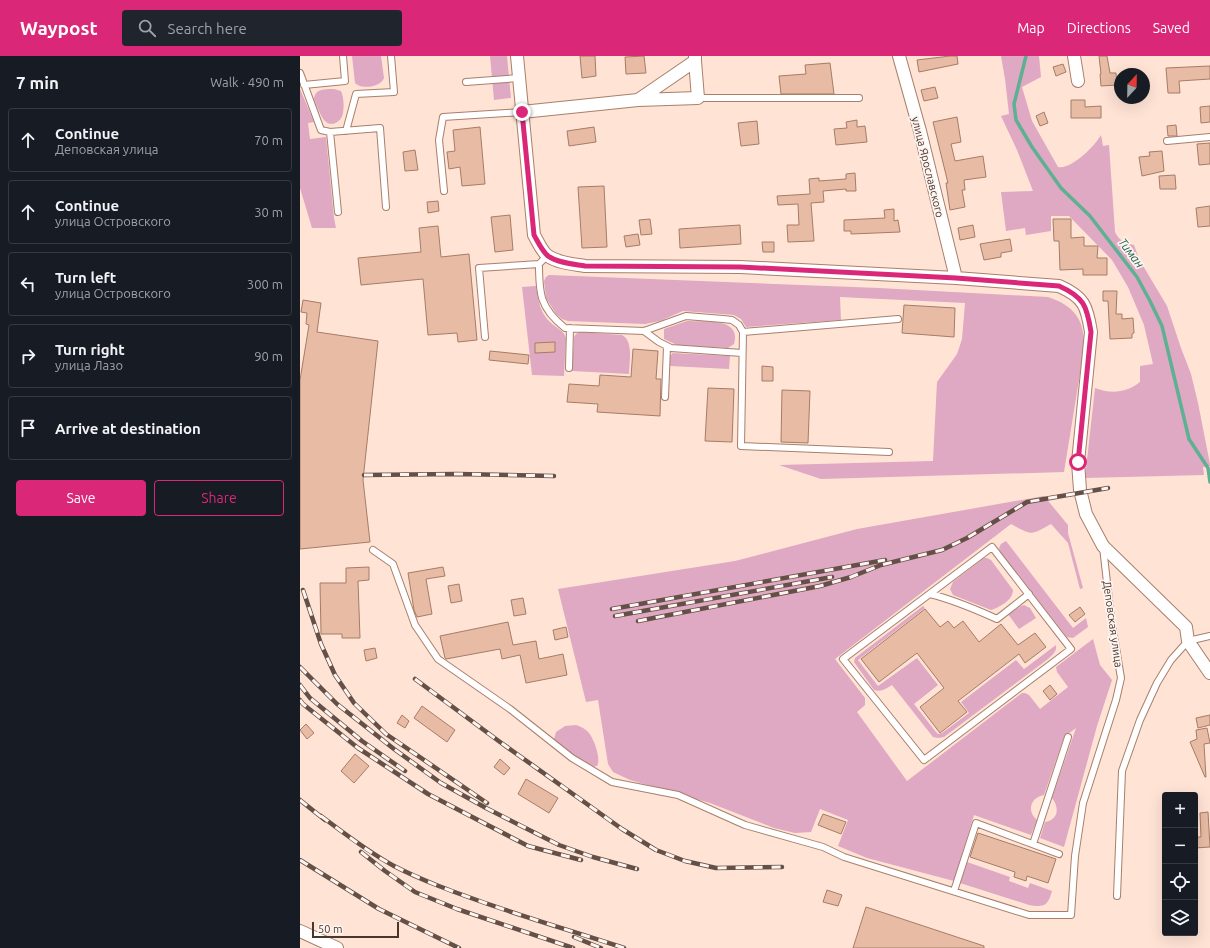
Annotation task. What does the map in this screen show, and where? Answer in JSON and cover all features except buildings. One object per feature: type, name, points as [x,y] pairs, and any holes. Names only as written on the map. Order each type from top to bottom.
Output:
[{"type":"street","points":[[517,56],[534,235],[540,246],[543,260]]},
{"type":"street","name":"улица Ярославского","points":[[899,56],[920,131],[956,278]]},
{"type":"street","points":[[1074,56],[1078,81]]},
{"type":"street","points":[[522,112],[638,100],[698,98],[695,59]]},
{"type":"street","points":[[638,100],[695,59]]},
{"type":"street","name":"Деповская улица","points":[[543,260],[585,266],[740,267],[956,278],[1059,286],[1074,294],[1084,304],[1088,312],[1091,332],[1078,462],[1079,482],[1086,514],[1103,546]]},
{"type":"street","points":[[1103,546],[1186,627],[1188,641],[1210,673]]},
{"type":"street","points":[[300,931],[337,948]]},
{"type":"lane","points":[[304,85],[346,81],[343,56]]},
{"type":"lane","points":[[346,131],[356,94],[394,92],[391,56]]},
{"type":"lane","points":[[300,73],[321,130],[330,132],[380,128],[386,207]]},
{"type":"lane","points":[[466,82],[519,78]]},
{"type":"lane","points":[[698,98],[859,98]]},
{"type":"lane","points":[[444,191],[439,140],[443,117],[522,112]]},
{"type":"lane","points":[[330,132],[338,212]]},
{"type":"lane","points":[[1167,141],[1210,137]]},
{"type":"lane","points":[[485,337],[479,268],[543,260],[539,286],[543,304],[555,320],[564,328],[644,331],[686,316],[723,318],[732,320],[739,325],[742,332],[741,446],[889,452]]},
{"type":"lane","points":[[742,332],[898,319]]},
{"type":"lane","points":[[569,368],[570,328]]},
{"type":"lane","points":[[644,331],[667,347],[742,352]]},
{"type":"lane","points":[[665,397],[667,347]]},
{"type":"lane","name":"Деповская улица","points":[[954,891],[1029,915],[1071,915],[1075,856],[1083,802],[1116,700],[1121,678],[1111,618],[1103,546]]},
{"type":"lane","points":[[992,547],[1029,594],[1071,649],[924,760],[843,659],[992,547]]},
{"type":"lane","points":[[373,550],[393,564],[415,625],[438,659],[510,709],[572,758],[612,782],[678,795],[745,825],[823,847],[844,857],[954,891],[976,824],[1059,854]]},
{"type":"lane","points":[[930,594],[949,598],[973,607],[997,619],[1029,594]]},
{"type":"lane","points":[[1117,896],[1122,771],[1140,720],[1157,683],[1171,660],[1188,641],[1210,636]]},
{"type":"lane","points":[[1033,844],[1068,737]]},
{"type":"shaded area","points":[[352,56],[381,56],[384,78],[382,81],[379,84],[366,87],[355,83]]},
{"type":"shaded area","points":[[490,56],[507,56],[511,98],[494,100]]},
{"type":"shaded area","points":[[1001,56],[1039,56],[1041,77],[1022,87],[1032,121],[1058,167],[1069,165],[1076,161],[1094,145],[1101,135],[1103,146],[1109,145],[1115,232],[1118,238],[1134,245],[1139,259],[1167,306],[1191,374],[1198,403],[1210,464],[1210,466],[1203,467],[1204,475],[1085,478],[1095,388],[1112,392],[1135,386],[1140,382],[1140,366],[1153,364],[1144,325],[1128,287],[1112,260],[1069,216],[1051,216],[1051,231],[1026,235],[1025,228],[1006,231],[1001,192],[1033,191],[1017,150],[1001,116],[1009,114]]},
{"type":"shaded area","points":[[300,89],[314,122],[308,123],[310,139],[326,137],[336,228],[312,228],[300,188]]},
{"type":"shaded area","points":[[324,89],[341,91],[344,105],[341,119],[334,124],[331,124],[324,120],[320,114],[314,98],[316,93],[319,91]]},
{"type":"shaded area","points":[[549,275],[879,288],[1048,297],[1072,310],[1080,322],[1084,339],[1084,349],[1064,472],[821,479],[779,465],[933,461],[937,382],[957,354],[962,339],[965,303],[840,297],[841,320],[746,327],[741,319],[734,315],[683,311],[660,321],[645,324],[568,321],[562,319],[556,314],[546,298],[544,281]]},
{"type":"shaded area","points":[[536,286],[540,306],[544,315],[551,323],[562,331],[566,338],[564,376],[532,375],[522,287]]},
{"type":"shaded area","points":[[687,321],[711,322],[727,325],[732,329],[735,335],[734,344],[728,348],[677,345],[664,339],[664,329]]},
{"type":"shaded area","points":[[580,332],[622,335],[626,338],[630,353],[629,374],[572,371],[574,337]]},
{"type":"shaded area","points":[[673,353],[730,356],[729,369],[670,366],[670,356]]},
{"type":"shaded area","points":[[1044,496],[1068,525],[1068,533],[1083,588],[1080,589],[1068,543],[1051,524],[1039,531],[1031,533],[1011,524],[835,659],[865,698],[865,705],[857,712],[907,781],[1022,693],[1029,695],[1040,709],[1068,687],[1057,672],[1056,667],[1093,639],[1100,665],[1112,680],[1097,726],[1064,847],[1040,838],[1045,822],[1053,819],[1056,813],[1057,809],[1052,798],[1076,728],[1064,737],[1044,795],[1033,801],[1031,809],[1037,820],[1031,835],[974,815],[954,881],[867,858],[838,846],[848,820],[820,809],[811,832],[795,833],[774,828],[710,803],[630,780],[613,772],[608,764],[598,700],[586,702],[558,589],[735,561],[857,529]]},
{"type":"shaded area","points":[[1006,541],[1073,628],[1086,618],[1088,627],[1073,638],[1067,637],[1000,552],[999,548],[1001,544]]},
{"type":"shaded area","points":[[984,558],[991,560],[1013,590],[1011,597],[1008,600],[1002,605],[991,610],[953,595],[950,589],[953,582]]},
{"type":"shaded area","points":[[1024,605],[1030,608],[1036,618],[1019,629],[1008,614]]},
{"type":"shaded area","points":[[923,606],[925,608],[858,660],[878,686],[917,658],[938,685],[914,704],[938,734],[942,733],[969,713],[961,702],[1016,660],[1024,669],[1056,645],[1056,649],[1048,659],[944,737],[933,737],[892,685],[885,689],[877,691],[874,690],[854,662],[855,658]]},
{"type":"shaded area","points":[[576,725],[587,730],[593,739],[598,755],[597,766],[592,767],[567,752],[554,739],[556,732],[565,726]]},
{"type":"shaded area","points":[[967,862],[1010,877],[1009,881],[1028,888],[1030,883],[1052,891],[1049,900],[1042,906],[1029,905],[960,883]]},
{"type":"waterway","name":"Тиман","points":[[1026,56],[1014,104],[1016,120],[1032,147],[1061,188],[1090,216],[1137,277],[1150,301],[1162,326],[1189,439],[1208,468],[1210,482]]},
{"type":"railway","points":[[364,475],[457,474],[554,476]]},
{"type":"railway","points":[[638,621],[820,586],[851,577],[881,565],[942,550],[967,538],[1027,502],[1108,488]]},
{"type":"railway","points":[[612,609],[885,560]]},
{"type":"railway","points":[[615,616],[832,577]]},
{"type":"railway","points":[[303,590],[321,644],[335,675],[354,703],[386,734],[487,803]]},
{"type":"railway","points":[[300,667],[337,704],[394,749],[441,783],[486,808],[559,845],[593,857],[637,869]]},
{"type":"railway","points":[[415,679],[622,829],[656,850],[685,861],[716,868],[782,867]]},
{"type":"railway","points":[[300,685],[310,698],[362,741],[405,771]]},
{"type":"railway","points":[[300,700],[358,748],[428,794],[528,846],[581,860]]},
{"type":"railway","points":[[300,800],[325,820]]},
{"type":"railway","points":[[321,816],[375,855],[416,877],[485,903],[624,948]]},
{"type":"railway","points":[[361,852],[415,892],[457,909],[573,948]]},
{"type":"railway","points":[[300,860],[379,909],[459,948]]},
{"type":"railway","points":[[574,937],[601,948]]},
{"type":"route","points":[[522,112],[534,235],[547,256],[563,263],[585,266],[740,267],[956,278],[1059,286],[1069,291],[1078,297],[1084,304],[1088,312],[1091,332],[1078,462]]}]
